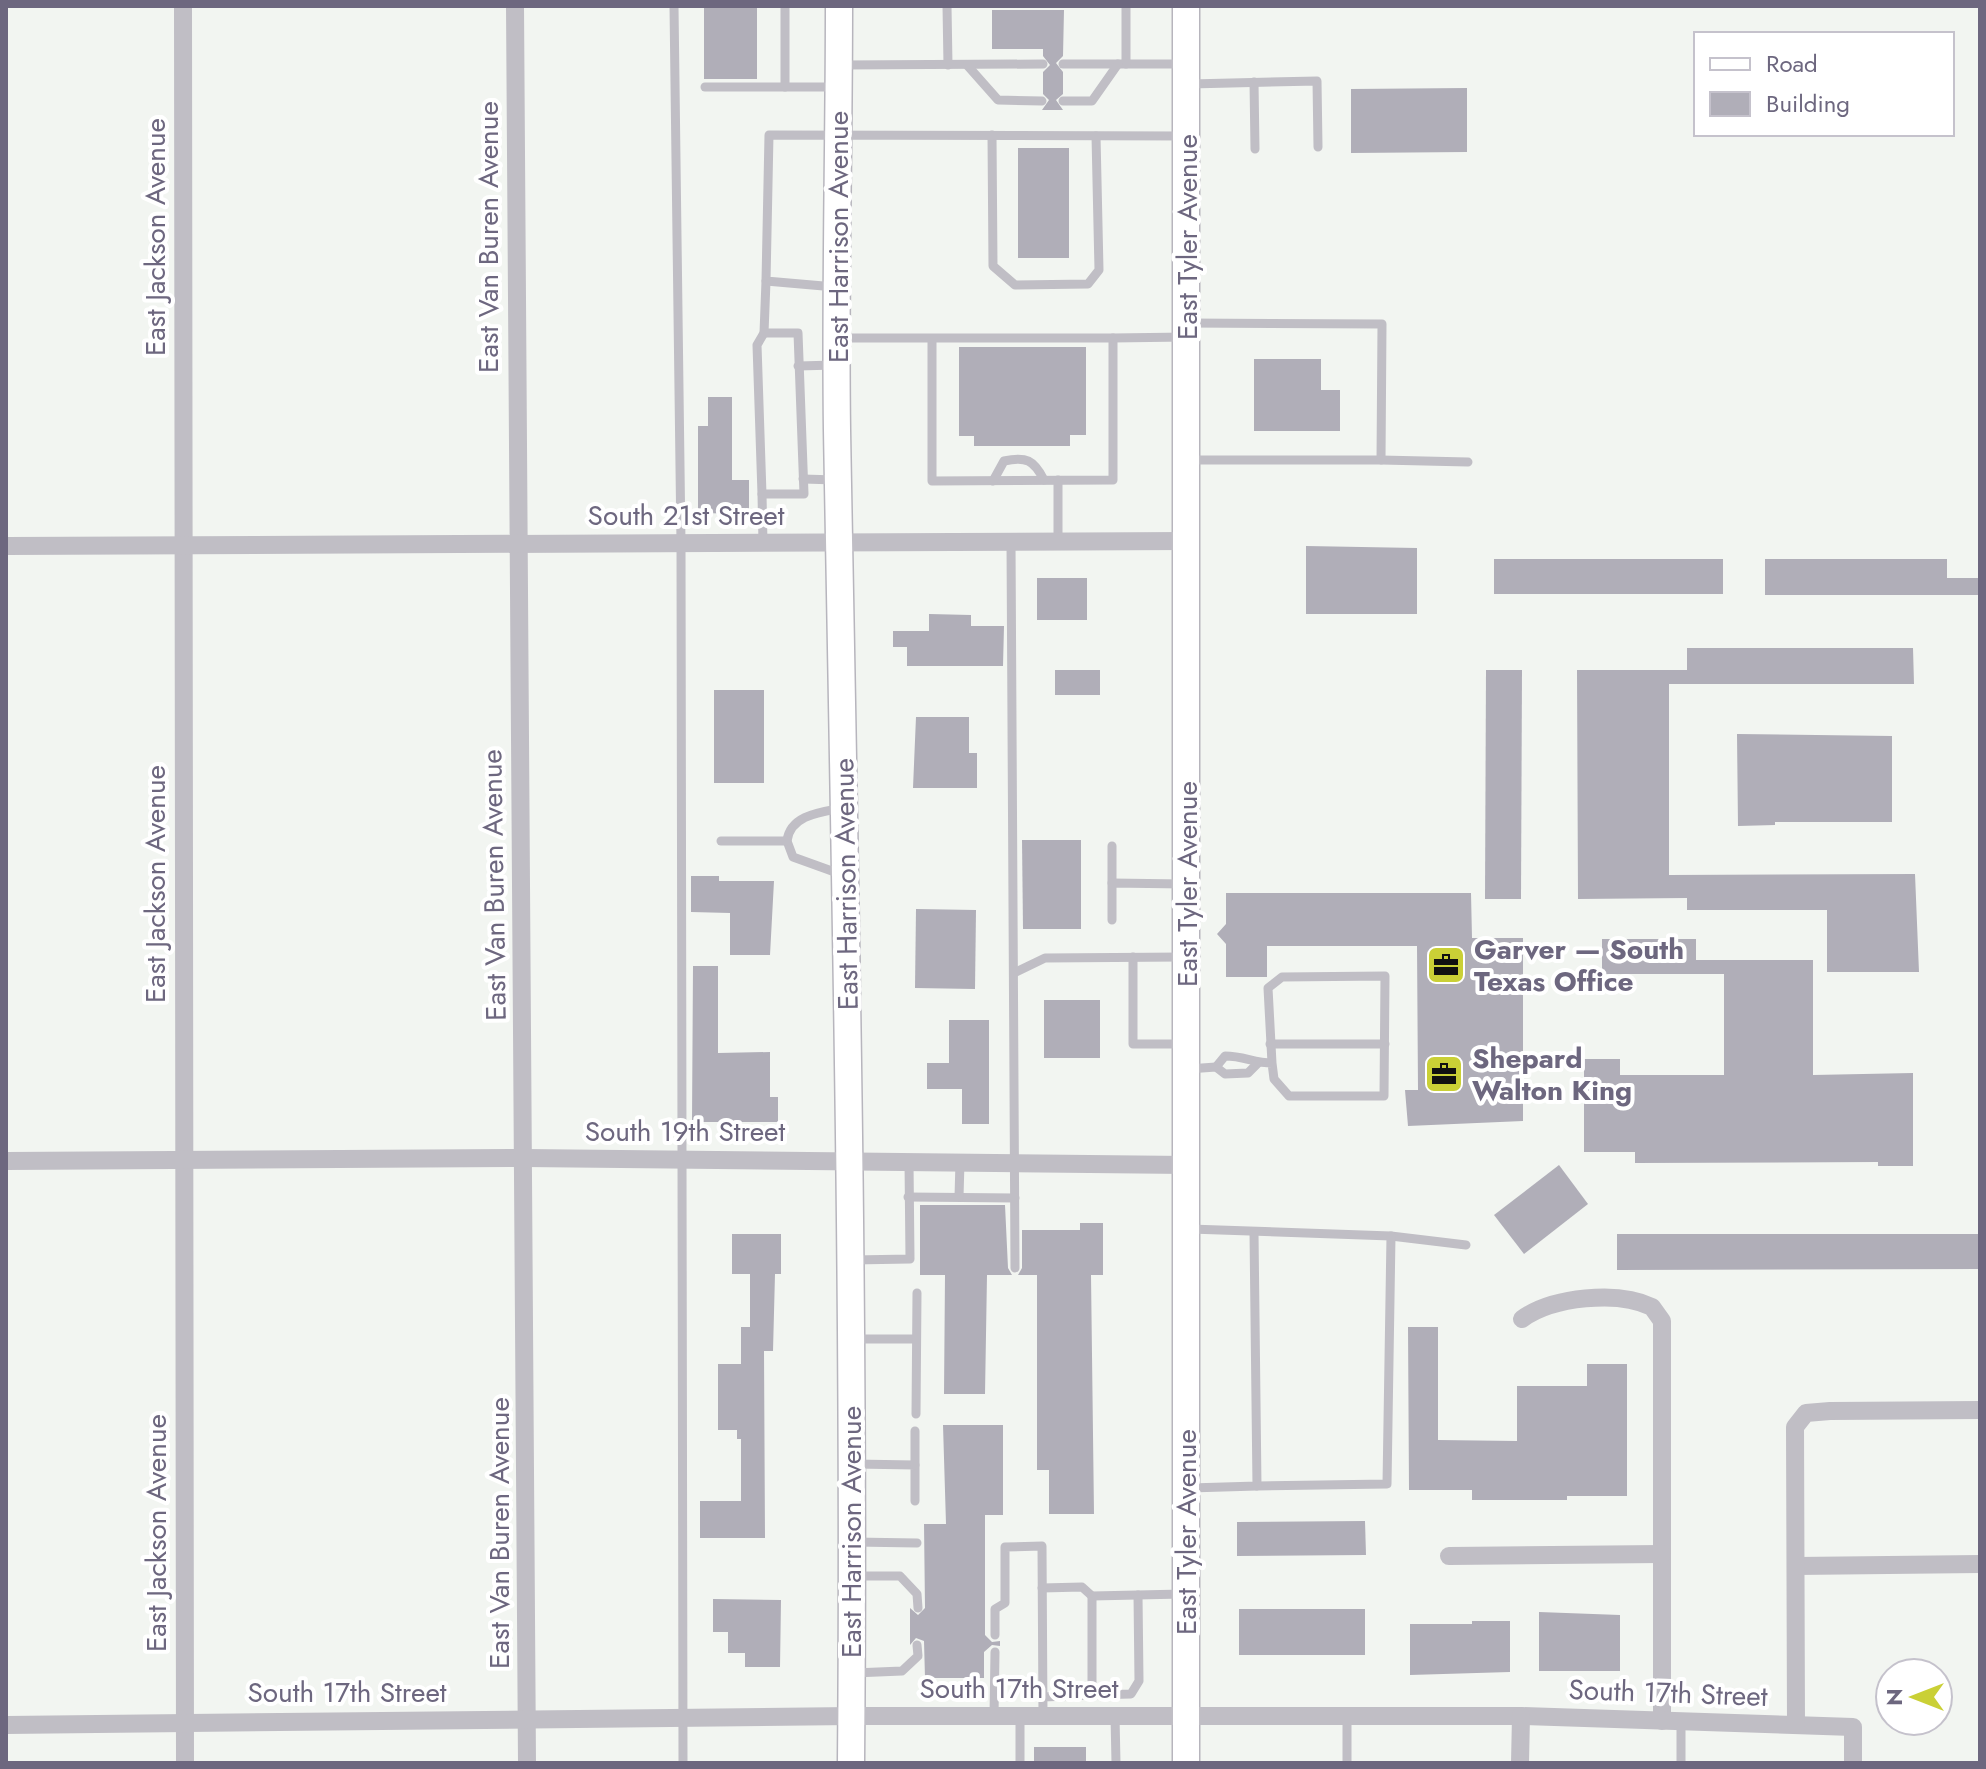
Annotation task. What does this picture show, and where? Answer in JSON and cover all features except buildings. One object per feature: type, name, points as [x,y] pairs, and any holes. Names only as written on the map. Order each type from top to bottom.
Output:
[{"type":"main road","name":"East Harrison Avenue","points":[[839,6],[837,365],[842,543],[850,1260],[851,1763]]},
{"type":"main road","name":"East Tyler Avenue","points":[[1186,6],[1186,1763]]},
{"type":"street","name":"East Jackson Avenue","points":[[183,6],[185,1763]]},
{"type":"street","name":"East Van Buren Avenue","points":[[515,6],[527,1763]]},
{"type":"street","name":"South 21st Street","points":[[6,546],[1188,541]]},
{"type":"street","name":"South 19th Street","points":[[6,1161],[525,1158],[1187,1165]]},
{"type":"street","points":[[1522,1319],[1552,1302],[1627,1300],[1652,1307],[1662,1321],[1662,1554],[1672,1721]]},
{"type":"street","points":[[1796,1725],[1795,1427],[1806,1413],[1980,1410]]},
{"type":"street","points":[[1449,1556],[1662,1554]]},
{"type":"street","points":[[1796,1566],[1980,1564]]},
{"type":"street","name":"South 17th Street","points":[[6,1725],[185,1720],[683,1717],[1521,1716],[1853,1727],[1853,1763]]},
{"type":"street","points":[[1520,1763],[1521,1716]]},
{"type":"lane","points":[[674,6],[681,543],[679,847],[684,1159],[683,1763]]},
{"type":"lane","points":[[785,6],[785,87]]},
{"type":"lane","points":[[947,6],[948,65]]},
{"type":"lane","points":[[1063,101],[1092,101],[1122,64],[1126,6]]},
{"type":"lane","points":[[705,87],[785,87],[839,76],[948,65],[1043,64]]},
{"type":"lane","points":[[1063,64],[1122,64],[1254,82],[1317,81],[1318,147]]},
{"type":"lane","points":[[967,65],[998,100],[1042,101]]},
{"type":"lane","points":[[1254,82],[1255,149]]},
{"type":"lane","points":[[763,543],[757,345],[764,333],[769,135],[1187,136]]},
{"type":"lane","points":[[992,135],[993,266],[1015,285],[1088,284],[1099,270],[1096,136]]},
{"type":"lane","points":[[766,281],[838,287]]},
{"type":"lane","points":[[837,338],[1113,338],[1187,330],[1382,324],[1381,460]]},
{"type":"lane","points":[[762,494],[804,494],[798,333],[764,333]]},
{"type":"lane","points":[[932,339],[932,481],[993,481],[1113,480],[1113,338]]},
{"type":"lane","points":[[798,366],[837,365]]},
{"type":"lane","points":[[993,481],[1004,461],[1017,458],[1026,458],[1037,465],[1044,480]]},
{"type":"lane","points":[[1188,460],[1468,462]]},
{"type":"lane","points":[[803,479],[839,480]]},
{"type":"lane","points":[[1058,480],[1058,542]]},
{"type":"lane","points":[[1011,542],[1015,1198],[1010,1213],[1015,1268]]},
{"type":"lane","points":[[845,807],[808,815],[794,824],[787,841],[793,857],[805,864],[846,876]]},
{"type":"lane","points":[[721,841],[787,841]]},
{"type":"lane","points":[[1112,846],[1112,920]]},
{"type":"lane","points":[[1112,883],[1188,884]]},
{"type":"lane","points":[[1133,957],[1133,1044],[1187,1056],[1216,1067],[1225,1074],[1248,1073],[1258,1063]]},
{"type":"lane","points":[[1014,973],[1045,958],[1187,957]]},
{"type":"lane","points":[[1385,976],[1385,1044],[1384,1096],[1289,1096],[1274,1079],[1268,988],[1282,977],[1385,976]]},
{"type":"lane","points":[[1270,1044],[1385,1044]]},
{"type":"lane","points":[[1216,1067],[1225,1056],[1247,1056],[1258,1063],[1272,1063]]},
{"type":"lane","points":[[850,1260],[910,1259],[909,1161]]},
{"type":"lane","points":[[959,1197],[960,1162]]},
{"type":"lane","points":[[908,1197],[1015,1198]]},
{"type":"lane","points":[[1187,1228],[1391,1236],[1466,1245]]},
{"type":"lane","points":[[1254,1232],[1257,1486]]},
{"type":"lane","points":[[1186,1488],[1387,1484],[1391,1236]]},
{"type":"lane","points":[[916,1414],[917,1293]]},
{"type":"lane","points":[[850,1339],[916,1339]]},
{"type":"lane","points":[[915,1431],[915,1501]]},
{"type":"lane","points":[[851,1464],[915,1465]]},
{"type":"lane","points":[[851,1542],[917,1543]]},
{"type":"lane","points":[[995,1635],[995,1609],[1005,1603],[1005,1547],[1042,1546],[1043,1717]]},
{"type":"lane","points":[[851,1576],[900,1576],[917,1594],[918,1608]]},
{"type":"lane","points":[[1042,1588],[1082,1587],[1092,1596],[1186,1594]]},
{"type":"lane","points":[[1043,1697],[1131,1694],[1139,1681],[1138,1595]]},
{"type":"lane","points":[[1092,1596],[1092,1695]]},
{"type":"lane","points":[[852,1673],[902,1671],[918,1656],[917,1645]]},
{"type":"lane","points":[[994,1716],[995,1652]]},
{"type":"lane","points":[[1020,1716],[1020,1763]]},
{"type":"lane","points":[[1115,1716],[1116,1763]]},
{"type":"lane","points":[[1347,1716],[1347,1763]]},
{"type":"lane","points":[[1672,1721],[1681,1763]]},
{"type":"place","name":"Garver — South Texas Office","points":[[1446,965]]},
{"type":"place","name":"Shepard Walton King","points":[[1444,1074]]}]
